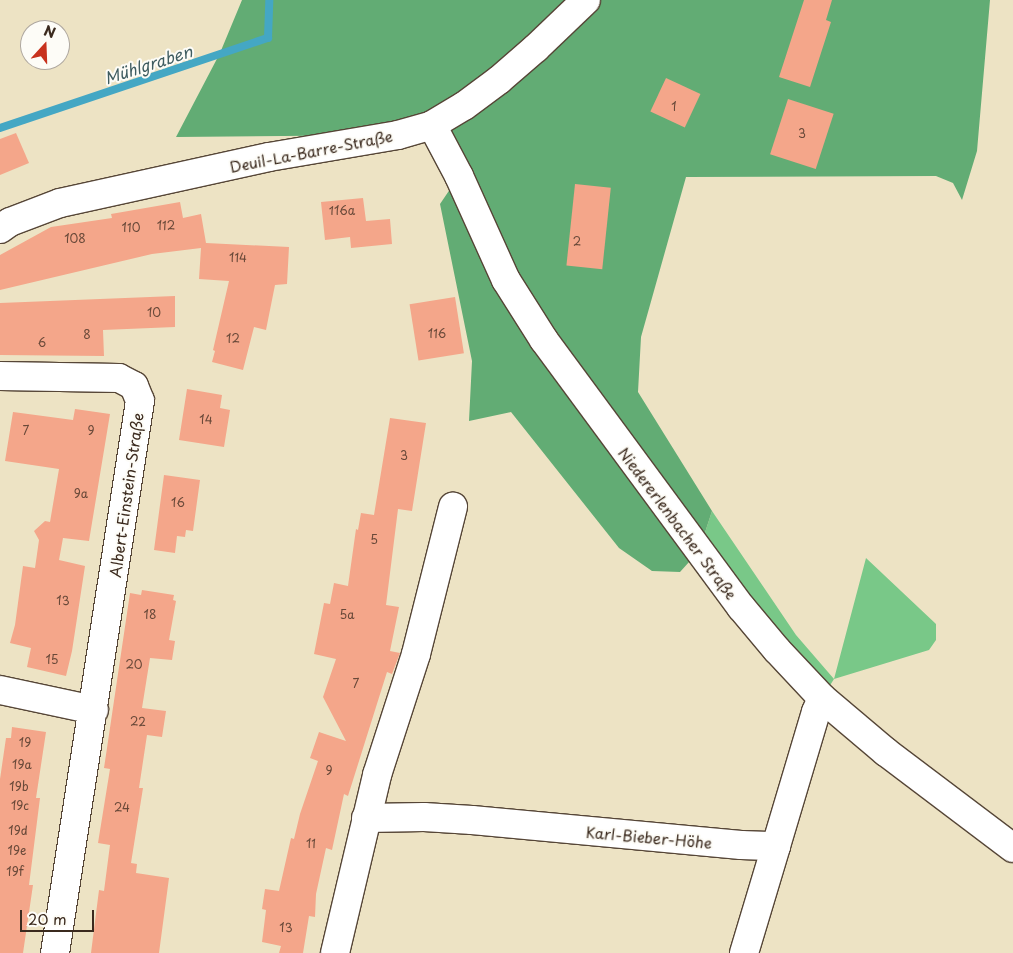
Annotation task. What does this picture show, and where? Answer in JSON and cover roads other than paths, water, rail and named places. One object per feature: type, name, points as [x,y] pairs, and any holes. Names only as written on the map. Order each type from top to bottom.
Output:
[{"type":"street","name":"Deuil-La-Barre-Straße","points":[[0,229],[10,222],[60,203],[269,157],[398,135],[432,125],[464,106],[498,80],[536,48],[586,0]]},
{"type":"street","name":"Niedererlenbacher Straße","points":[[432,125],[459,176],[506,280],[544,340],[741,607],[777,650],[822,698],[886,752],[1013,848]]},
{"type":"street","name":"Albert-Einstein-Straße","points":[[0,376],[119,378],[134,386],[140,401],[94,710],[55,953]]},
{"type":"street","points":[[336,953],[377,775],[430,607],[453,507]]},
{"type":"street","points":[[0,690],[94,710]]},
{"type":"street","points":[[744,953],[816,712],[822,698]]},
{"type":"street","name":"Karl-Bieber-Höhe","points":[[366,818],[424,817],[472,820],[741,845],[776,846]]},
{"type":"waterway","name":"Mühlgraben","points":[[0,128],[268,38],[269,0]]}]
